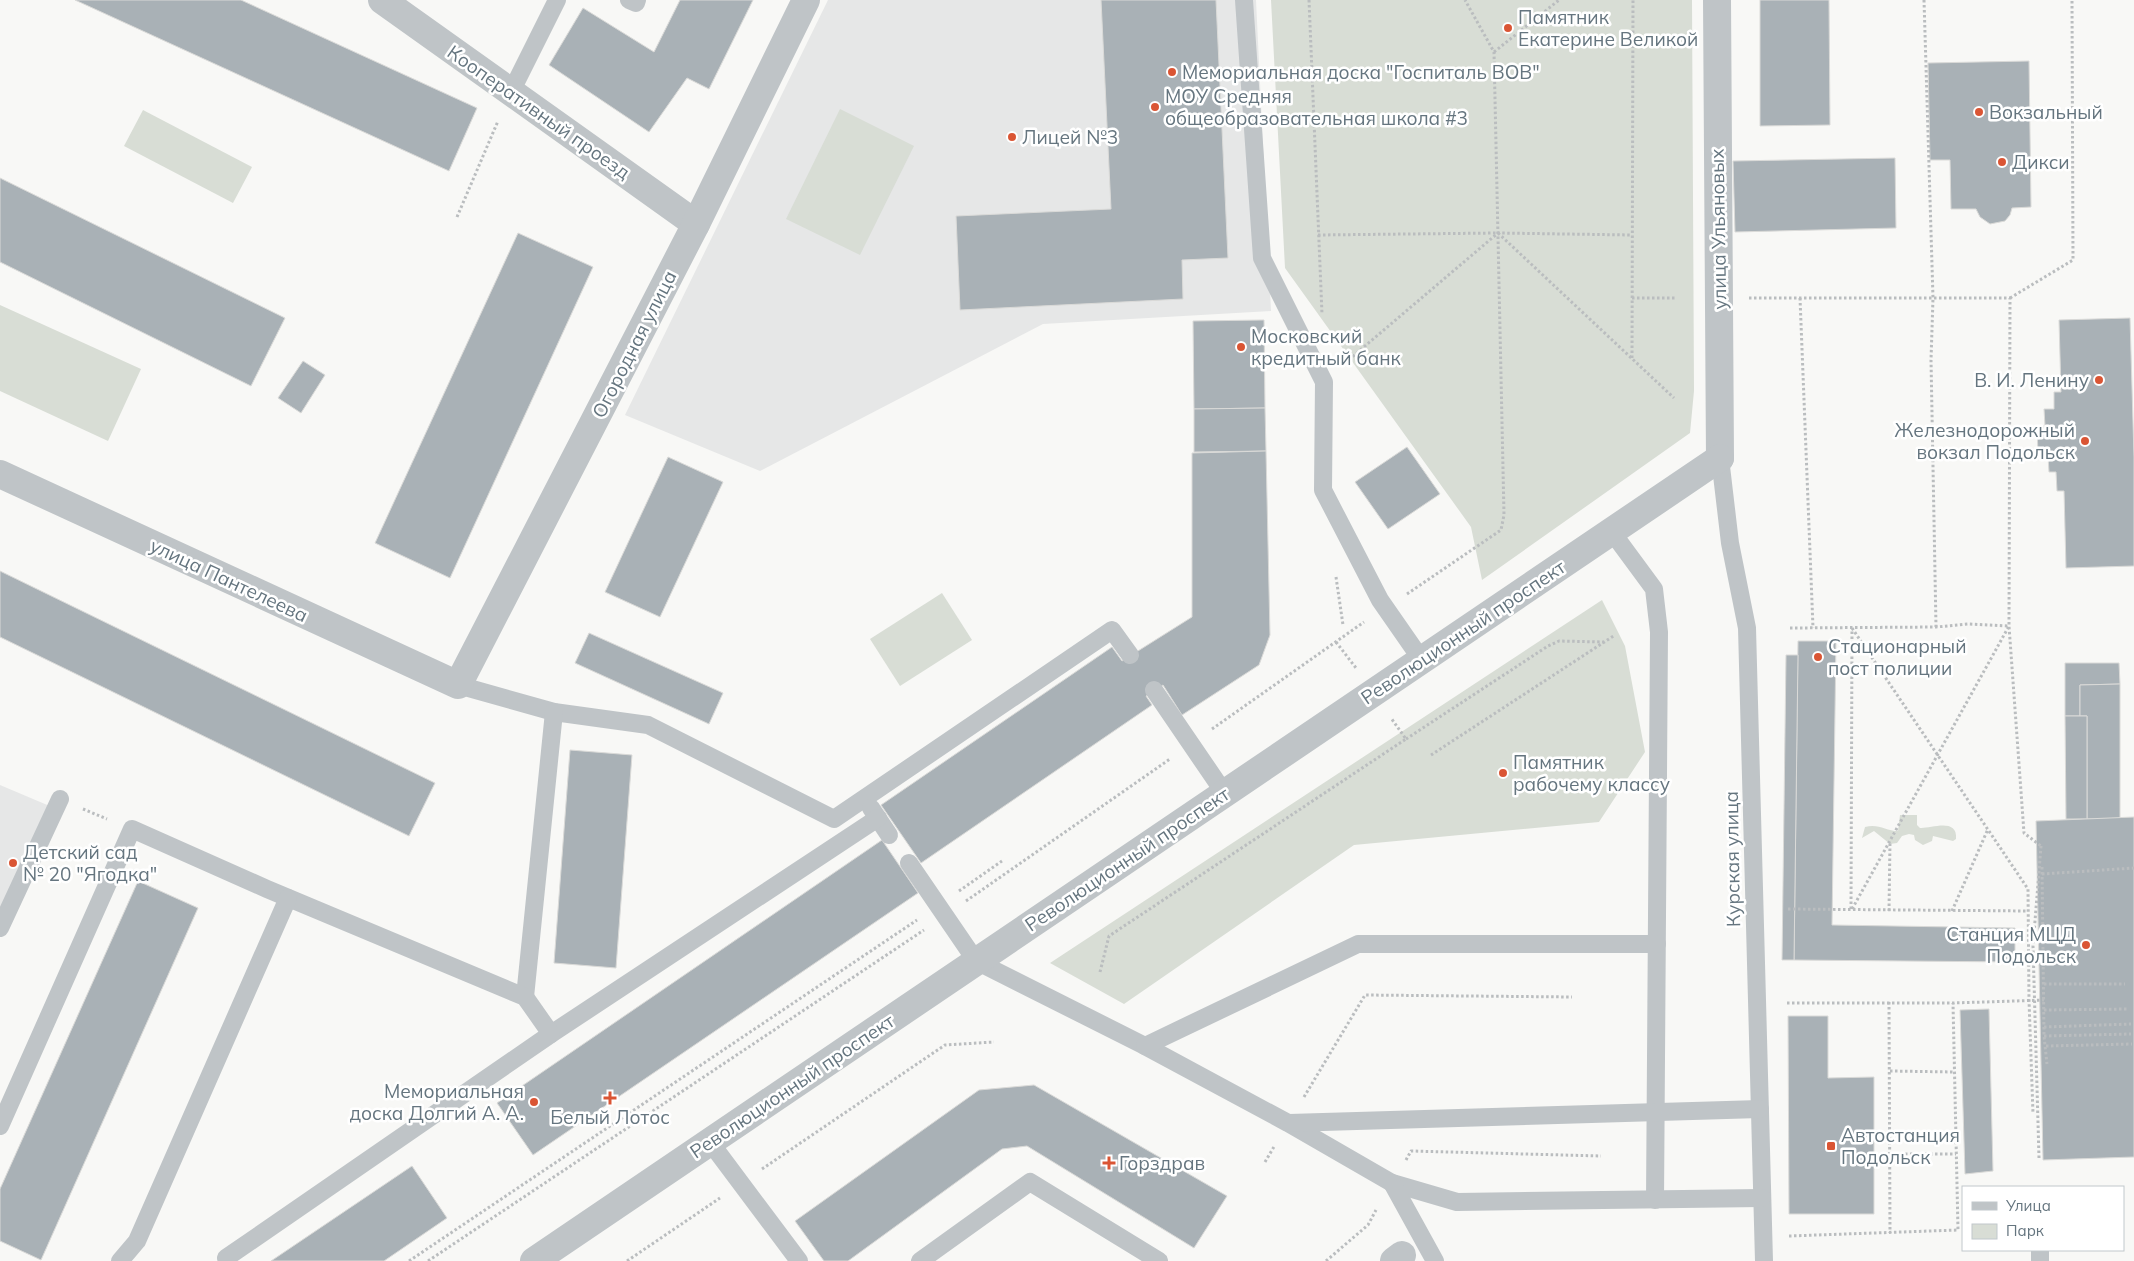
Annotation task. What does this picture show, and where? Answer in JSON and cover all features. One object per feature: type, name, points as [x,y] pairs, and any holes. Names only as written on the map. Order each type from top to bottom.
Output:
[{"type":"street","name":"Кооперативный проезд","points":[[382,0],[696,224]]},
{"type":"street","name":"Огородная улица","points":[[458,686],[696,224],[806,0]]},
{"type":"street","name":"улица Ульяновых","points":[[1717,0],[1720,458]]},
{"type":"street","name":"Революционный проспект","points":[[534,1261],[1720,458]]},
{"type":"street","name":"улица Пантелеева","points":[[0,474],[458,686]]},
{"type":"lane","points":[[511,92],[557,0]]},
{"type":"lane","points":[[629,0],[636,4],[637,0]]},
{"type":"lane","points":[[1244,0],[1262,258],[1324,382],[1323,490],[1386,608],[1421,659]]},
{"type":"lane","name":"Курская улица","points":[[1720,458],[1730,543],[1747,628],[1764,1261]]},
{"type":"lane","points":[[1612,532],[1654,589],[1660,632],[1655,1200]]},
{"type":"lane","points":[[834,819],[1112,630],[1130,655]]},
{"type":"lane","points":[[458,686],[554,712],[648,725],[834,819],[848,838]]},
{"type":"lane","points":[[1154,690],[1225,794]]},
{"type":"lane","points":[[525,997],[554,712]]},
{"type":"lane","points":[[865,798],[889,835]]},
{"type":"lane","points":[[0,928],[60,799]]},
{"type":"lane","points":[[226,1260],[551,1034],[878,818]]},
{"type":"lane","points":[[0,1126],[132,829],[288,898],[525,997],[551,1034]]},
{"type":"lane","points":[[909,863],[976,961],[1145,1046],[1288,1123],[1392,1183],[1457,1202],[1762,1198]]},
{"type":"lane","points":[[120,1261],[136,1241],[288,898]]},
{"type":"lane","points":[[1145,1046],[1358,944],[1657,944]]},
{"type":"lane","points":[[1288,1123],[1760,1110]]},
{"type":"lane","points":[[710,1142],[799,1261]]},
{"type":"lane","points":[[920,1261],[1030,1182],[1136,1256],[1159,1261]]},
{"type":"lane","points":[[1392,1183],[1435,1261]]},
{"type":"path","points":[[1309,0],[1322,323]]},
{"type":"path","points":[[409,1261],[1191,744],[1336,642],[1489,540],[1501,530],[1504,515],[1494,52],[1465,0]]},
{"type":"path","points":[[1494,52],[1559,0]]},
{"type":"path","points":[[1632,358],[1633,0]]},
{"type":"path","points":[[1924,0],[1933,298],[1931,360],[1936,627]]},
{"type":"path","points":[[1748,298],[2010,298],[2074,260],[2072,0]]},
{"type":"path","points":[[457,217],[511,92]]},
{"type":"path","points":[[1324,382],[1498,233]]},
{"type":"path","points":[[1498,233],[1674,398]]},
{"type":"path","points":[[1318,235],[1498,233],[1632,235]]},
{"type":"path","points":[[1632,298],[1676,298]]},
{"type":"path","points":[[1800,298],[1814,628]]},
{"type":"path","points":[[2010,298],[2009,626],[2024,833],[2041,846]]},
{"type":"path","points":[[1790,628],[1936,627],[1968,624],[2009,626]]},
{"type":"path","points":[[1851,911],[2009,626]]},
{"type":"path","points":[[1852,628],[2028,889],[2029,1000],[2039,1158]]},
{"type":"path","points":[[1851,911],[1852,628]]},
{"type":"path","points":[[1431,755],[1615,635]]},
{"type":"path","points":[[1100,972],[1109,936],[1548,646],[1560,641],[1604,642]]},
{"type":"path","points":[[1336,642],[1374,692],[1406,739]]},
{"type":"path","points":[[60,799],[132,829]]},
{"type":"path","points":[[1952,911],[1988,829]]},
{"type":"path","points":[[1889,911],[1890,841]]},
{"type":"path","points":[[2041,846],[2044,1036],[2047,1064]]},
{"type":"path","points":[[2033,1114],[2033,946],[2041,846]]},
{"type":"path","points":[[428,1261],[941,911],[1002,861]]},
{"type":"path","points":[[2042,874],[2134,868]]},
{"type":"path","points":[[1788,909],[2028,911]]},
{"type":"path","points":[[2028,947],[2033,946]]},
{"type":"path","points":[[2044,984],[2125,984]]},
{"type":"path","points":[[1265,1162],[1365,995],[1572,997]]},
{"type":"path","points":[[1787,1002],[1953,1003],[2044,1000]]},
{"type":"path","points":[[1889,1002],[1890,1232]]},
{"type":"path","points":[[1782,1236],[1958,1230],[1953,1003]]},
{"type":"path","points":[[2044,1010],[2128,1009]]},
{"type":"path","points":[[2044,1027],[2131,1024]]},
{"type":"path","points":[[2044,1036],[2131,1034]]},
{"type":"path","points":[[627,1261],[945,1045],[994,1042]]},
{"type":"path","points":[[2046,1046],[2132,1044]]},
{"type":"path","points":[[1890,1071],[1954,1072]]},
{"type":"path","points":[[1392,1183],[1412,1151],[1601,1156]]},
{"type":"path","points":[[1890,1154],[1956,1154]]},
{"type":"path","points":[[1326,1261],[1368,1226]]},
{"type":"shaded area","name":"Лицей №3","points":[[828,0],[1256,0],[1271,311],[1043,324],[760,471],[625,415]]},
{"type":"shaded area","name":"Детский сад № 20 \"Ягодка\"","points":[[0,785],[52,807],[0,919]]},
{"type":"green space","points":[[1271,0],[1692,0],[1694,391],[1690,433],[1482,580],[1471,527],[1285,268]]},
{"type":"green space","points":[[840,109],[914,146],[860,255],[786,219]]},
{"type":"green space","points":[[143,110],[252,167],[233,203],[124,146]]},
{"type":"green space","points":[[0,305],[141,369],[108,441],[0,391]]},
{"type":"green space","points":[[942,593],[972,640],[900,686],[870,639]]},
{"type":"green space","points":[[1602,600],[1625,646],[1645,752],[1599,822],[1354,845],[1124,1004],[1050,963]]},
{"type":"green space","points":[[1900,815],[1917,815],[1917,825],[1920,828],[1948,826],[1953,828],[1956,839],[1953,841],[1933,836],[1932,841],[1923,845],[1915,840],[1914,835],[1909,834],[1902,836],[1897,843],[1890,844],[1874,831],[1862,838],[1865,827],[1870,826],[1898,831]]},
{"type":"building","points":[[75,0],[241,0],[477,108],[449,171]]},
{"type":"building","points":[[680,0],[753,0],[709,89],[687,78],[649,132],[549,65],[583,8],[654,52]]},
{"type":"building","points":[[1101,0],[1216,0],[1228,258],[1182,260],[1183,299],[960,310],[956,216],[1111,209]]},
{"type":"building","points":[[1760,0],[1829,0],[1830,125],[1760,126]]},
{"type":"building","name":"Вокзальный","points":[[2029,61],[2031,207],[2012,208],[2010,215],[2005,221],[1990,224],[1980,217],[1976,209],[1951,209],[1950,160],[1930,160],[1928,63]]},
{"type":"building","points":[[1895,158],[1896,228],[1735,232],[1733,161]]},
{"type":"building","points":[[0,178],[285,318],[251,386],[0,262]]},
{"type":"building","points":[[518,233],[593,267],[450,578],[375,543]]},
{"type":"building","name":"Железнодорожный вокзал Подольск","points":[[2130,318],[2134,457],[2134,566],[2066,568],[2064,491],[2057,491],[2056,472],[2049,472],[2048,456],[2038,456],[2037,426],[2045,426],[2044,409],[2054,409],[2054,392],[2061,392],[2059,320]]},
{"type":"building","points":[[1264,320],[1265,408],[1194,409],[1193,321]]},
{"type":"building","points":[[303,361],[325,375],[301,413],[278,398]]},
{"type":"building","points":[[1265,408],[1266,451],[1194,452],[1194,409]]},
{"type":"building","points":[[1407,447],[1440,494],[1388,529],[1355,482]]},
{"type":"building","points":[[1266,451],[1270,635],[1259,665],[1182,715],[1163,685],[1146,696],[1152,705],[921,863],[881,805],[1112,647],[1122,661],[1192,617],[1192,453]]},
{"type":"building","points":[[668,457],[723,482],[660,617],[605,592]]},
{"type":"building","points":[[0,571],[435,783],[409,836],[0,637]]},
{"type":"building","points":[[589,633],[723,693],[709,724],[575,663]]},
{"type":"building","points":[[1798,641],[1836,641],[1832,925],[2015,928],[2015,962],[1794,960]]},
{"type":"building","points":[[1786,655],[1798,655],[1794,960],[1782,960]]},
{"type":"building","points":[[2065,663],[2119,663],[2120,684],[2080,685],[2080,716],[2065,716]]},
{"type":"building","points":[[2120,684],[2120,819],[2087,819],[2087,716],[2080,716],[2080,685]]},
{"type":"building","points":[[2065,716],[2087,716],[2087,819],[2066,819]]},
{"type":"building","points":[[570,750],[632,755],[616,968],[554,963]]},
{"type":"building","name":"Станция МЦД Подольск","points":[[2134,817],[2134,1157],[2043,1160],[2036,821]]},
{"type":"building","points":[[882,840],[918,893],[533,1155],[497,1103]]},
{"type":"building","points":[[138,881],[198,908],[41,1260],[0,1241],[0,1189]]},
{"type":"building","points":[[1989,1009],[1993,1171],[1965,1174],[1960,1010]]},
{"type":"building","name":"Автостанция Подольск","points":[[1788,1016],[1828,1016],[1828,1078],[1874,1077],[1874,1214],[1789,1214]]},
{"type":"building","points":[[1034,1085],[1227,1196],[1194,1248],[1027,1146],[1002,1149],[848,1261],[824,1261],[795,1221],[979,1090]]},
{"type":"building","points":[[412,1166],[447,1218],[384,1261],[271,1261]]},
{"type":"place","name":"Памятник Екатерине Великой","points":[[1508,28]]},
{"type":"place","name":"Мемориальная доска \"Госпиталь ВОВ\"","points":[[1172,72]]},
{"type":"place","name":"МОУ Средняя общеобразовательная школа #3","points":[[1155,107]]},
{"type":"place","name":"Вокзальный","points":[[1979,112]]},
{"type":"place","name":"Лицей №3","points":[[1012,137]]},
{"type":"place","name":"Дикси","points":[[2002,162]]},
{"type":"place","name":"Московский кредитный банк","points":[[1241,347]]},
{"type":"place","name":"В. И. Ленину","points":[[2099,380]]},
{"type":"place","name":"Железнодорожный вокзал Подольск","points":[[2085,441]]},
{"type":"place","name":"Стационарный пост полиции","points":[[1818,657]]},
{"type":"place","name":"Памятник рабочему классу","points":[[1503,773]]},
{"type":"place","name":"Детский сад № 20 \"Ягодка\"","points":[[13,863]]},
{"type":"place","name":"Станция МЦД Подольск","points":[[2086,945]]},
{"type":"place","name":"Белый Лотос","points":[[610,1098]]},
{"type":"place","name":"Мемориальная доска Долгий А. А.","points":[[534,1102]]},
{"type":"place","name":"Автостанция Подольск","points":[[1831,1146]]},
{"type":"place","name":"Горздрав","points":[[1109,1163]]}]
